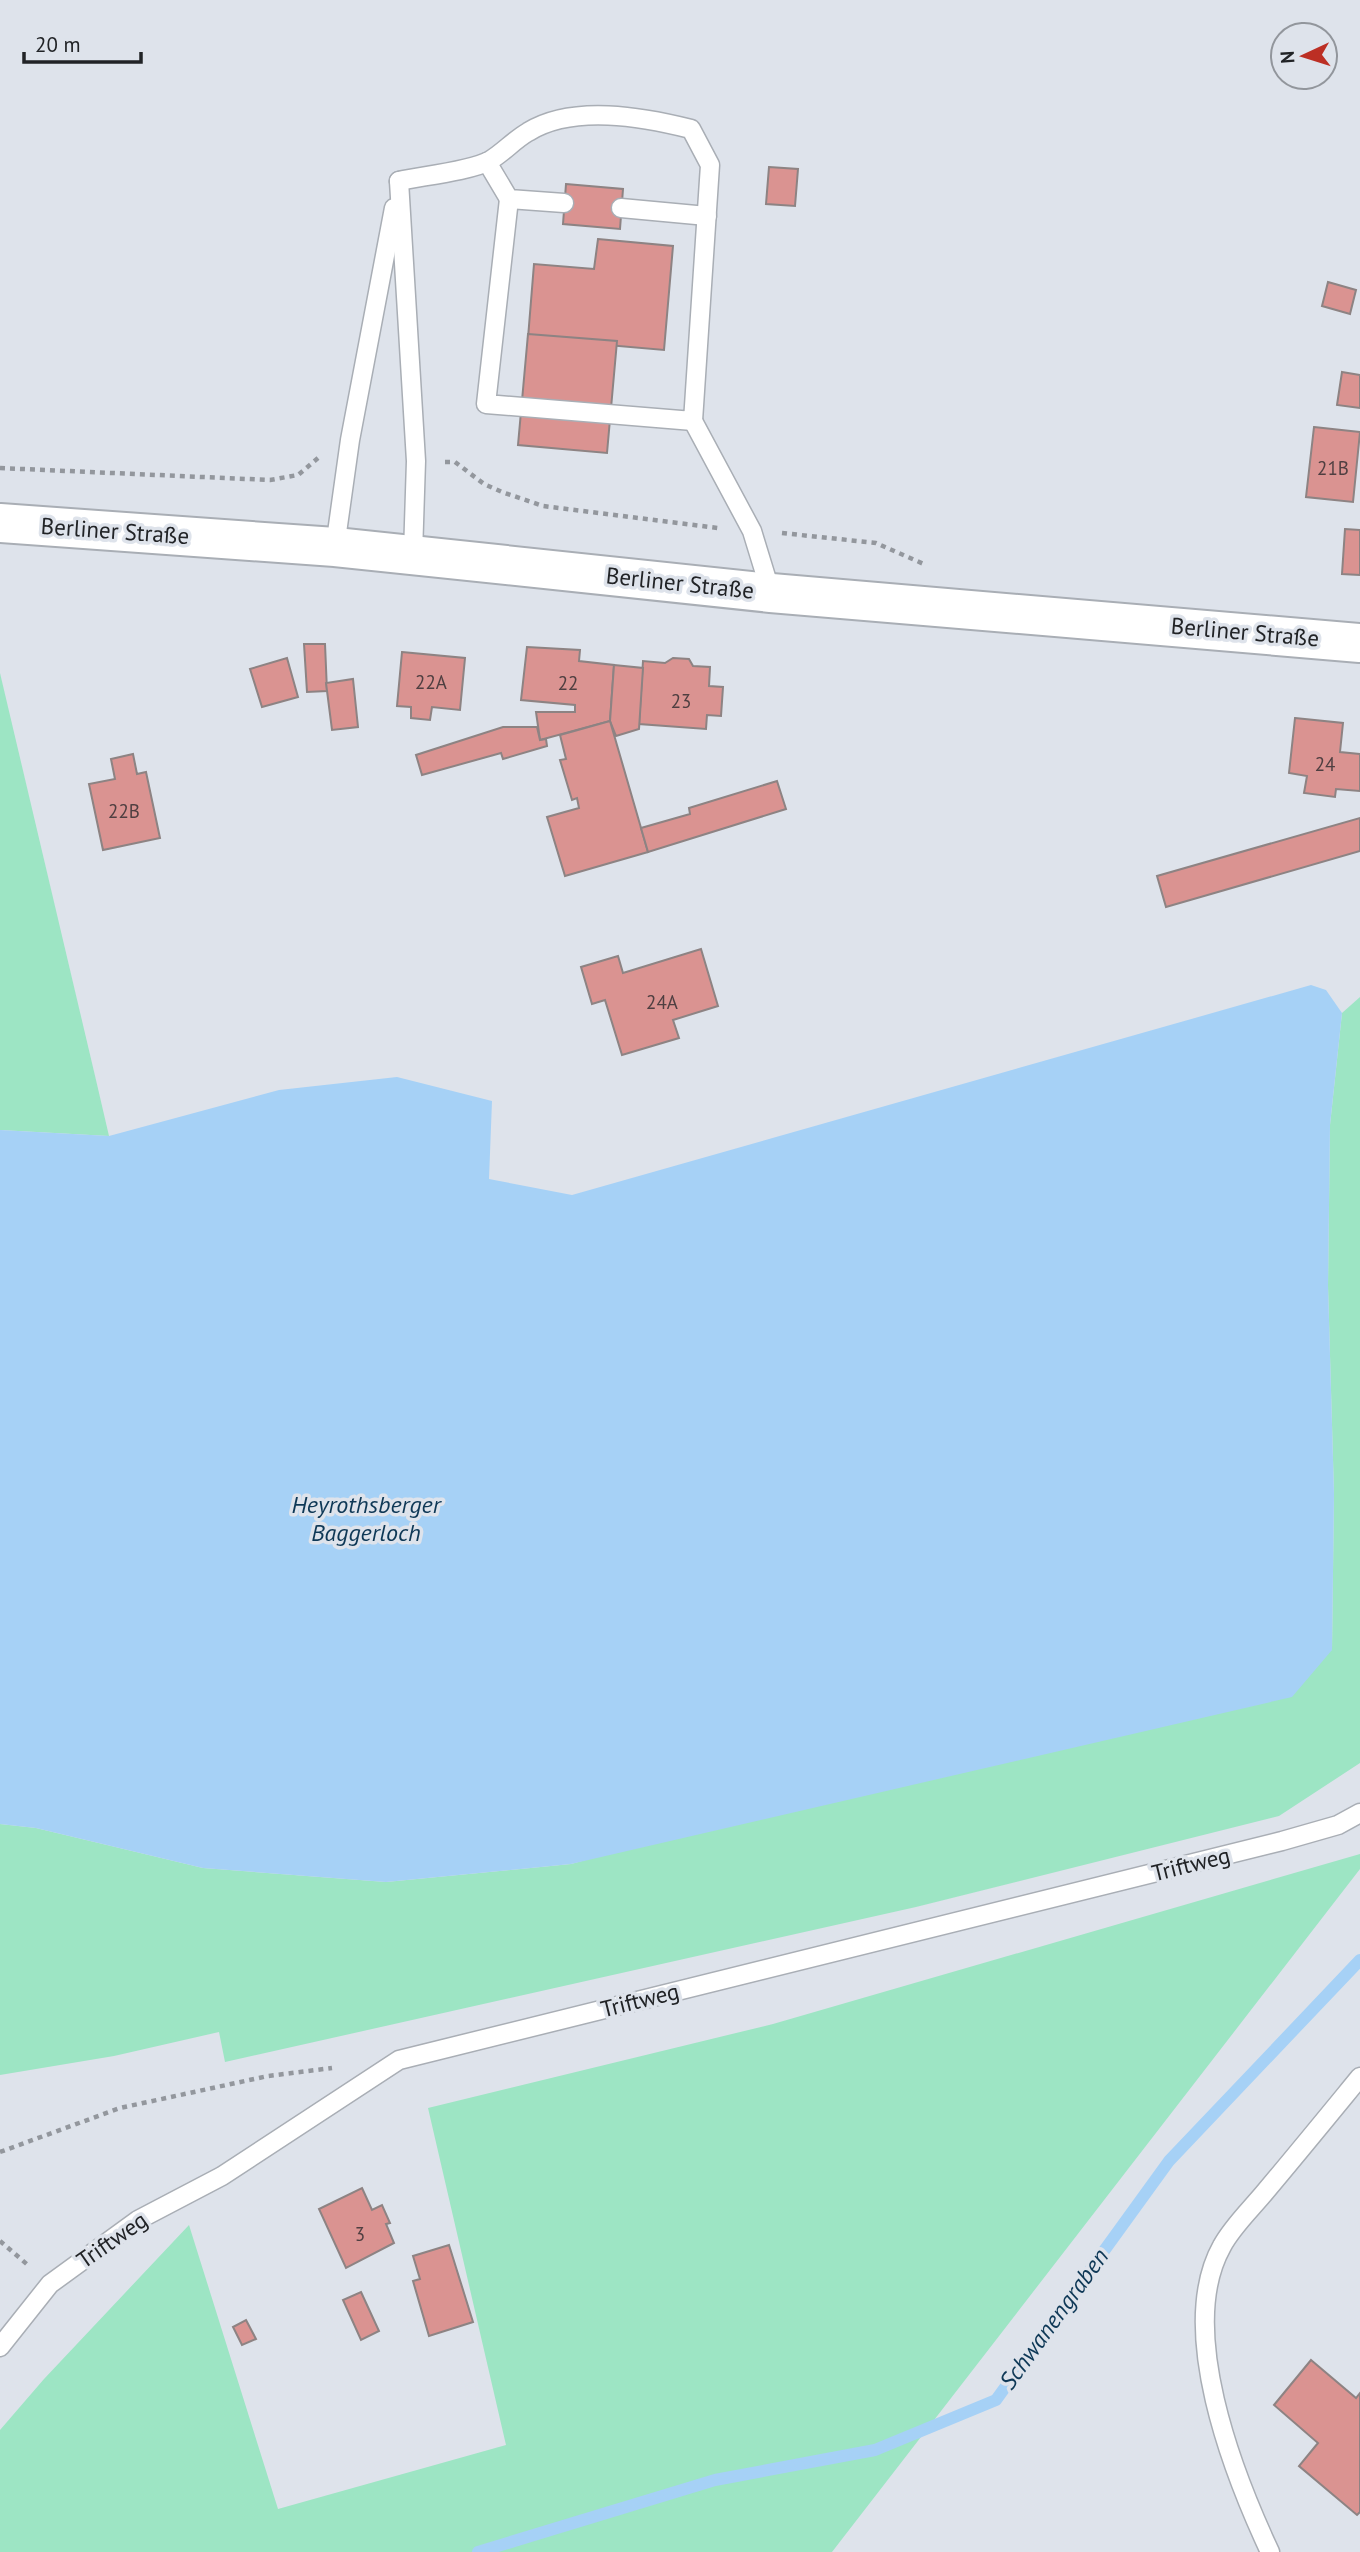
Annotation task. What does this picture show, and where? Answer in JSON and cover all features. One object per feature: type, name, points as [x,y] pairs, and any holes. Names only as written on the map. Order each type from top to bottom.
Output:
[{"type":"main road","name":"Berliner Straße","points":[[0,523],[335,547],[771,593],[1360,642]]},
{"type":"lane","points":[[399,181],[488,162],[530,130],[566,119],[602,114],[691,129],[710,165],[693,421],[752,531],[771,593]]},
{"type":"lane","points":[[488,162],[509,199],[486,404],[693,421]]},
{"type":"lane","points":[[335,547],[348,457],[399,181]]},
{"type":"lane","points":[[399,181],[416,461],[413,554]]},
{"type":"lane","points":[[509,199],[564,203]]},
{"type":"lane","points":[[621,208],[706,216]]},
{"type":"lane","name":"Triftweg","points":[[0,2347],[50,2284],[138,2220],[222,2176],[399,2060],[1282,1841],[1338,1825],[1360,1813]]},
{"type":"lane","points":[[1270,2552],[1226,2435],[1210,2376],[1202,2329],[1207,2285],[1222,2245],[1360,2077]]},
{"type":"path","points":[[0,468],[281,480],[298,475],[321,456],[348,457]]},
{"type":"path","points":[[416,461],[454,462],[484,484],[543,506],[656,523],[876,543],[934,569]]},
{"type":"path","points":[[0,2152],[120,2108],[268,2076],[334,2067]]},
{"type":"path","points":[[0,2241],[50,2284]]},
{"type":"green space","points":[[0,673],[96,1080],[109,1136],[0,1130]]},
{"type":"green space","points":[[1360,997],[1360,1763],[1279,1816],[916,1907],[225,2062],[219,2032],[114,2056],[0,2075],[0,1824],[36,1828],[203,1868],[386,1882],[571,1864],[1332,1650],[1334,1494],[1328,1286],[1330,1125],[1342,1013]]},
{"type":"green space","points":[[1360,1854],[1360,1869],[832,2552],[0,2552],[0,2430],[44,2379],[189,2225],[278,2509],[506,2445],[428,2108],[773,2024]]},
{"type":"water","name":"Heyrothsberger Baggerloch","points":[[1311,985],[1326,990],[1342,1013],[1330,1125],[1328,1286],[1334,1494],[1332,1650],[1292,1697],[571,1864],[386,1882],[203,1868],[36,1828],[0,1824],[0,1130],[109,1136],[279,1090],[397,1077],[492,1101],[489,1179],[572,1195]]},
{"type":"building","points":[[769,167],[798,169],[795,206],[766,204]]},
{"type":"building","points":[[566,184],[623,189],[620,229],[563,224]]},
{"type":"building","points":[[598,239],[673,246],[664,350],[528,338],[534,264],[594,269]]},
{"type":"building","points":[[1328,282],[1356,290],[1350,314],[1322,306]]},
{"type":"building","points":[[528,334],[617,341],[607,453],[518,445]]},
{"type":"building","points":[[1342,372],[1360,375],[1360,408],[1337,405]]},
{"type":"building","points":[[1314,427],[1360,432],[1353,502],[1306,497]]},
{"type":"building","points":[[1345,529],[1360,530],[1360,575],[1342,574]]},
{"type":"building","points":[[304,644],[325,644],[327,691],[307,692]]},
{"type":"building","points":[[527,647],[580,650],[579,661],[614,665],[610,721],[540,740],[536,712],[575,712],[575,705],[521,700]]},
{"type":"building","points":[[402,652],[465,658],[460,710],[432,707],[430,720],[411,718],[411,707],[397,706]]},
{"type":"building","points":[[287,658],[298,697],[262,707],[250,669]]},
{"type":"building","points":[[673,658],[689,659],[693,666],[710,667],[709,686],[723,687],[721,716],[707,715],[706,729],[639,724],[643,661],[665,663]]},
{"type":"building","points":[[614,665],[643,668],[639,729],[616,736],[610,721]]},
{"type":"building","points":[[353,679],[358,727],[332,730],[326,683]]},
{"type":"building","points":[[1295,718],[1343,723],[1340,752],[1360,754],[1360,791],[1336,789],[1335,797],[1304,793],[1307,776],[1289,773]]},
{"type":"building","points":[[610,721],[648,852],[565,876],[547,817],[579,808],[577,798],[572,800],[560,760],[566,759],[560,735]]},
{"type":"building","points":[[503,727],[537,727],[540,740],[546,739],[547,746],[503,759],[501,753],[422,775],[416,755]]},
{"type":"building","points":[[133,754],[137,774],[146,772],[160,838],[103,850],[89,784],[115,779],[111,759]]},
{"type":"building","points":[[777,781],[786,809],[648,852],[641,828],[690,814],[689,808]]},
{"type":"building","points":[[1360,818],[1360,851],[1166,907],[1157,876]]},
{"type":"building","points":[[701,949],[718,1006],[673,1020],[679,1038],[622,1055],[605,1000],[592,1004],[581,967],[618,956],[623,973]]},
{"type":"building","points":[[362,2188],[372,2210],[382,2205],[390,2223],[386,2224],[394,2243],[346,2268],[319,2209]]},
{"type":"building","points":[[449,2245],[473,2322],[429,2336],[413,2281],[420,2279],[413,2256]]},
{"type":"building","points":[[361,2292],[379,2331],[361,2340],[343,2300]]},
{"type":"building","points":[[246,2320],[256,2339],[242,2345],[233,2327]]},
{"type":"building","points":[[1311,2360],[1356,2398],[1360,2393],[1360,2512],[1357,2515],[1299,2466],[1318,2443],[1274,2405]]},
{"type":"waterway","name":"Schwanengraben","points":[[478,2552],[715,2480],[875,2450],[996,2400],[1169,2161],[1360,1960]]}]
